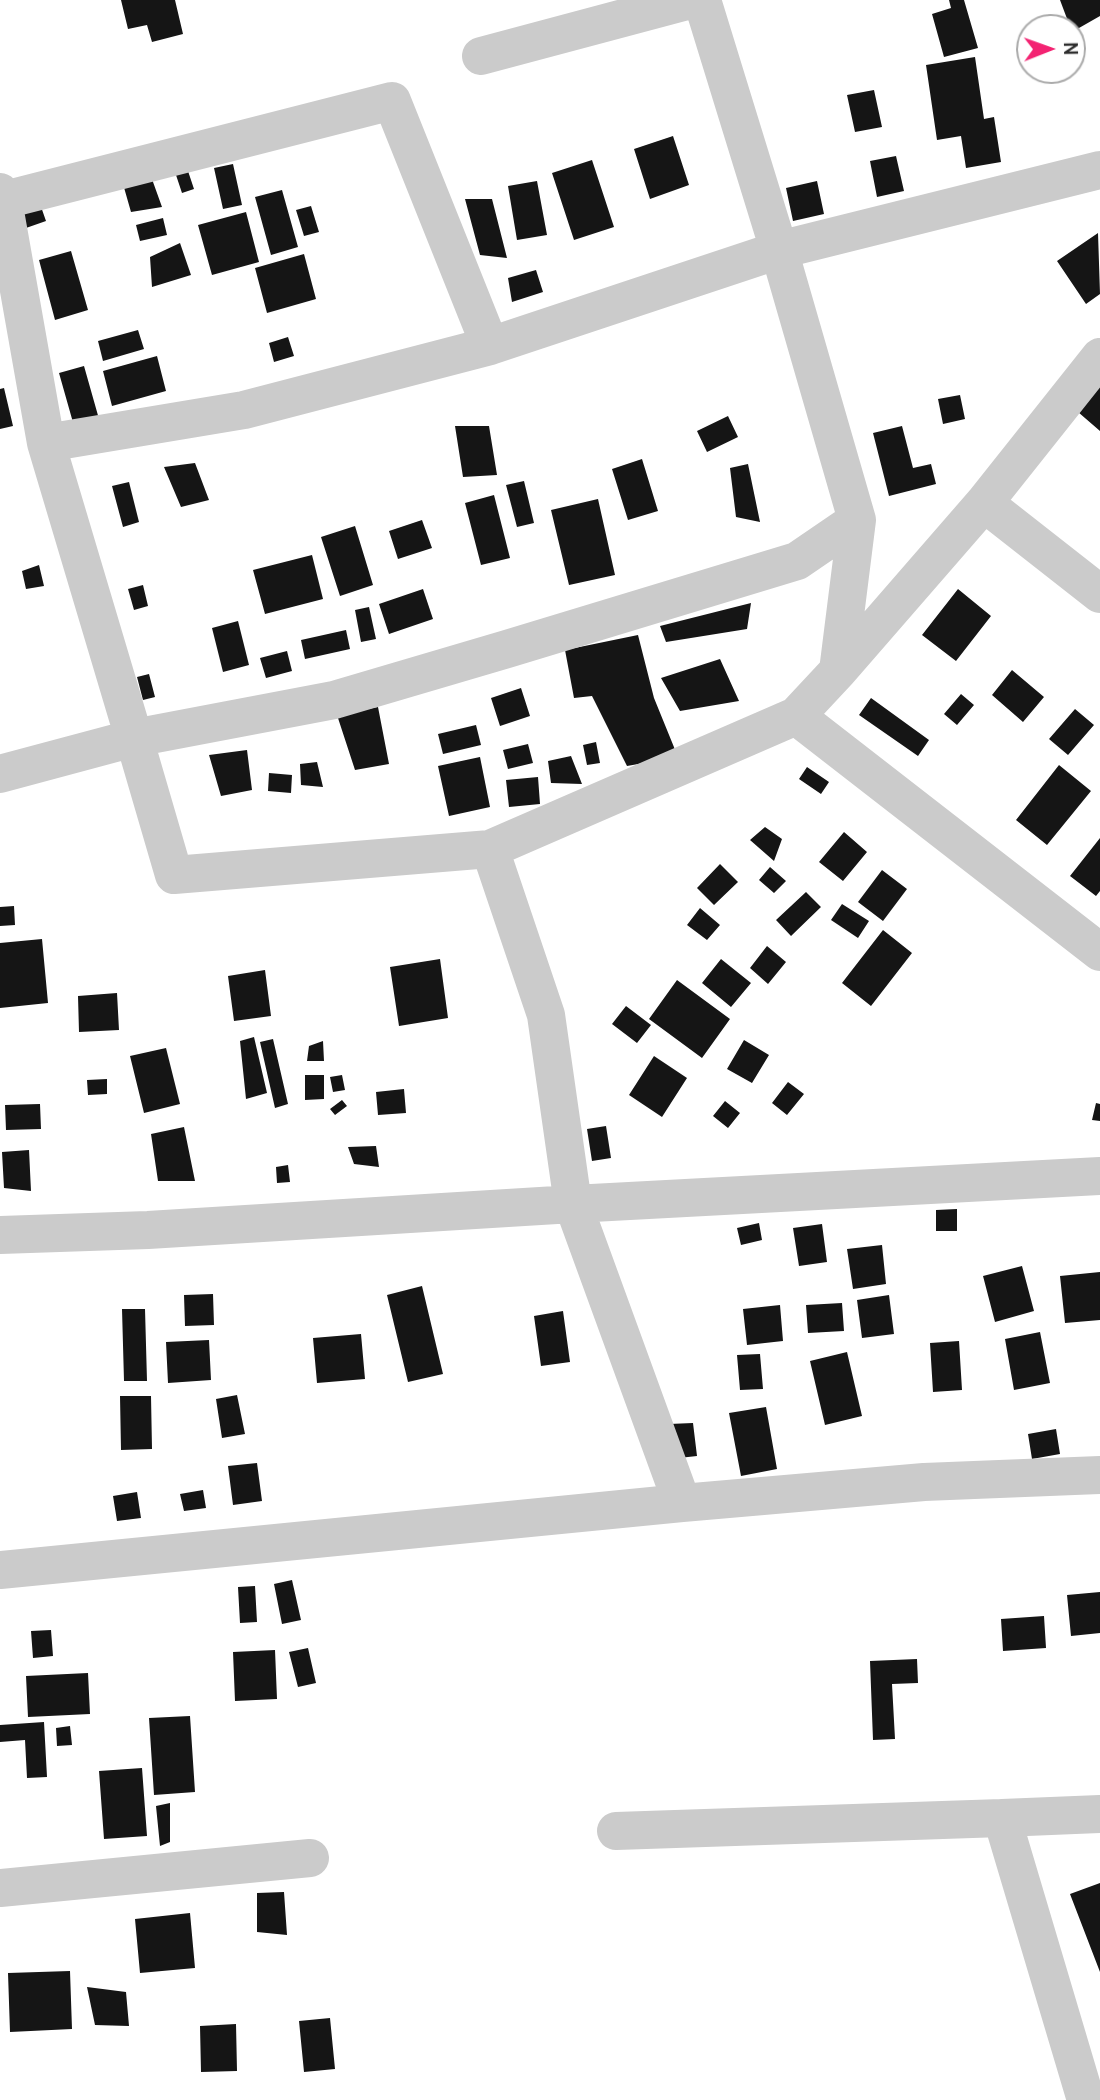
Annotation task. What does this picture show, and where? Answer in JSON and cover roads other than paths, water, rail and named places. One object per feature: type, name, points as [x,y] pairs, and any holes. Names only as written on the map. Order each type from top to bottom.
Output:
[{"type":"street","points":[[481,56],[691,0]]},
{"type":"street","points":[[702,0],[779,250],[856,520],[838,671]]},
{"type":"street","points":[[490,346],[392,102],[1,198],[46,443],[174,875],[490,849],[796,716],[984,503],[1100,357]]},
{"type":"street","points":[[46,443],[244,410],[490,346],[779,250],[1100,170]]},
{"type":"street","points":[[984,503],[1100,594]]},
{"type":"street","points":[[0,774],[134,738],[334,699],[508,649],[797,561],[856,520]]},
{"type":"street","points":[[796,716],[1100,952]]},
{"type":"street","points":[[490,849],[546,1015],[573,1204],[682,1503]]},
{"type":"street","points":[[0,1235],[148,1230],[573,1204],[1100,1177]]},
{"type":"street","points":[[0,1570],[924,1482],[1100,1475]]},
{"type":"street","points":[[616,1831],[1100,1814]]},
{"type":"street","points":[[1002,1818],[1086,2100]]},
{"type":"street","points":[[0,1888],[310,1858]]}]
